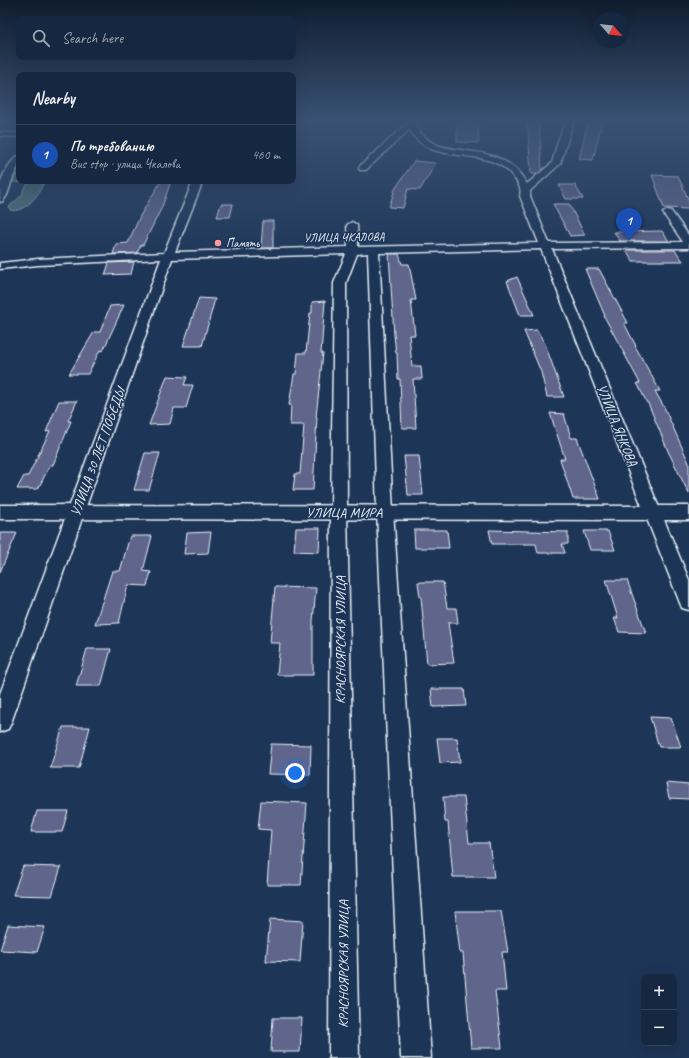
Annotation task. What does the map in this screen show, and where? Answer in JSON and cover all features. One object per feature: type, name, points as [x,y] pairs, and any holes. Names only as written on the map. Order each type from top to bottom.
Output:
[{"type":"main road","name":"УЛИЦА МИРА","points":[[0,512],[385,511],[689,513]]},
{"type":"street","points":[[0,199],[4,194],[2,187],[12,169]]},
{"type":"street","points":[[512,169],[526,190],[534,181],[551,169]]},
{"type":"street","points":[[514,169],[527,172],[548,172]]},
{"type":"street","name":"УЛИЦА 30 ЛЕТ ПОБЕДЫ","points":[[0,723],[168,256],[197,184]]},
{"type":"street","name":"УЛИЦА ЯНКОВА","points":[[526,190],[525,196],[689,603]]},
{"type":"street","points":[[668,213],[689,244]]},
{"type":"street","name":"КРАСНОЯРСКАЯ УЛИЦА","points":[[344,1058],[339,512],[340,283],[353,250],[352,225]]},
{"type":"street","name":"УЛИЦА ЧКАЛОВА","points":[[0,266],[38,262],[168,256],[373,249],[689,244]]},
{"type":"street","points":[[373,249],[385,511],[416,1058]]},
{"type":"green space","points":[[16,175],[16,182],[12,182]]},
{"type":"green space","points":[[28,184],[43,184],[36,197],[26,206],[21,209],[10,210],[9,207],[22,195],[24,188]]},
{"type":"building","points":[[408,169],[432,169],[420,190],[408,189],[403,208],[389,207],[395,189]]},
{"type":"building","points":[[531,169],[542,169],[537,174],[531,174]]},
{"type":"building","points":[[652,175],[678,176],[689,201],[689,209],[664,208]]},
{"type":"building","points":[[159,184],[170,184],[162,207],[143,245],[141,245],[137,253],[113,254],[116,244],[128,243],[140,216]]},
{"type":"building","points":[[559,185],[575,185],[583,199],[566,199]]},
{"type":"building","points":[[221,204],[233,204],[230,217],[217,217]]},
{"type":"building","points":[[553,204],[569,204],[585,235],[570,236]]},
{"type":"building","points":[[263,221],[273,221],[273,248],[261,248]]},
{"type":"building","points":[[662,231],[669,241],[620,241],[614,232]]},
{"type":"building","points":[[626,250],[675,250],[683,261],[633,261]]},
{"type":"building","points":[[389,254],[399,254],[402,264],[409,264],[416,300],[411,300],[415,335],[409,335],[412,366],[421,366],[422,379],[413,379],[416,428],[402,428],[400,379],[398,379],[397,353],[394,335]]},
{"type":"building","points":[[134,262],[131,274],[105,275],[109,263]]},
{"type":"building","points":[[585,269],[599,269],[628,323],[624,323],[635,346],[660,391],[655,391],[664,407],[689,463],[689,494],[668,451],[648,403],[637,383],[640,383],[604,316]]},
{"type":"building","points":[[517,277],[534,315],[520,315],[507,281]]},
{"type":"building","points":[[199,298],[215,299],[202,346],[183,346]]},
{"type":"building","points":[[325,301],[321,353],[323,353],[316,417],[313,490],[293,490],[295,474],[300,474],[304,425],[290,425],[291,405],[289,405],[294,374],[296,374],[298,353],[306,353],[310,313],[312,313],[312,302]]},
{"type":"building","points":[[124,305],[103,351],[100,350],[88,374],[69,374],[94,332],[100,332],[110,306]]},
{"type":"building","points":[[537,330],[545,344],[564,397],[547,397],[541,372],[524,331]]},
{"type":"building","points":[[167,376],[187,377],[184,385],[193,385],[186,408],[174,408],[170,424],[149,425]]},
{"type":"building","points":[[59,401],[77,401],[68,421],[71,421],[53,465],[50,465],[38,489],[17,489],[24,476],[28,476],[50,431],[46,432]]},
{"type":"building","points":[[550,413],[564,414],[571,438],[577,438],[600,499],[573,499],[560,459],[565,459]]},
{"type":"building","points":[[145,453],[160,453],[149,490],[134,490]]},
{"type":"building","points":[[404,456],[419,456],[423,495],[408,495]]},
{"type":"building","points":[[296,528],[320,528],[319,552],[294,551]]},
{"type":"building","points":[[414,530],[447,530],[449,548],[415,548]]},
{"type":"building","points":[[489,530],[568,532],[568,544],[562,544],[565,553],[538,553],[536,544],[492,544]]},
{"type":"building","points":[[584,531],[608,531],[615,550],[590,550]]},
{"type":"building","points":[[211,532],[208,553],[184,554],[187,533]]},
{"type":"building","points":[[0,533],[17,533],[0,572]]},
{"type":"building","points":[[130,536],[152,536],[143,571],[151,572],[147,586],[128,585],[119,623],[95,624],[112,571],[120,571]]},
{"type":"building","points":[[606,580],[627,580],[646,633],[619,632],[614,618],[618,618]]},
{"type":"building","points":[[418,582],[443,582],[447,608],[456,608],[458,623],[448,623],[454,663],[427,664],[421,597]]},
{"type":"building","points":[[275,587],[316,588],[313,621],[313,675],[277,675],[280,643],[270,643]]},
{"type":"building","points":[[87,649],[111,649],[101,686],[76,686]]},
{"type":"building","points":[[431,689],[464,689],[466,706],[433,707]]},
{"type":"building","points":[[650,717],[671,718],[681,747],[659,747]]},
{"type":"building","points":[[63,727],[90,727],[79,768],[50,768]]},
{"type":"building","points":[[437,738],[457,738],[460,762],[440,763]]},
{"type":"building","points":[[271,744],[311,745],[310,775],[268,774]]},
{"type":"building","points":[[666,783],[689,785],[689,799],[669,798]]},
{"type":"building","points":[[443,797],[464,797],[469,843],[489,843],[494,877],[453,877],[448,822],[445,822]]},
{"type":"building","points":[[261,801],[307,803],[301,885],[267,885],[271,830],[258,829]]},
{"type":"building","points":[[37,811],[68,811],[62,832],[31,832]]},
{"type":"building","points":[[23,866],[61,867],[52,896],[13,895]]},
{"type":"building","points":[[455,911],[501,911],[508,952],[502,952],[506,991],[495,991],[502,1048],[471,1048],[463,953],[460,953]]},
{"type":"building","points":[[270,919],[303,921],[300,962],[266,961]]},
{"type":"building","points":[[8,925],[45,927],[37,952],[0,950]]},
{"type":"building","points":[[273,1018],[302,1018],[300,1052],[271,1052]]},
{"type":"place","name":"По требованию","points":[[629,241]]},
{"type":"place","name":"Память","points":[[218,243]]}]
